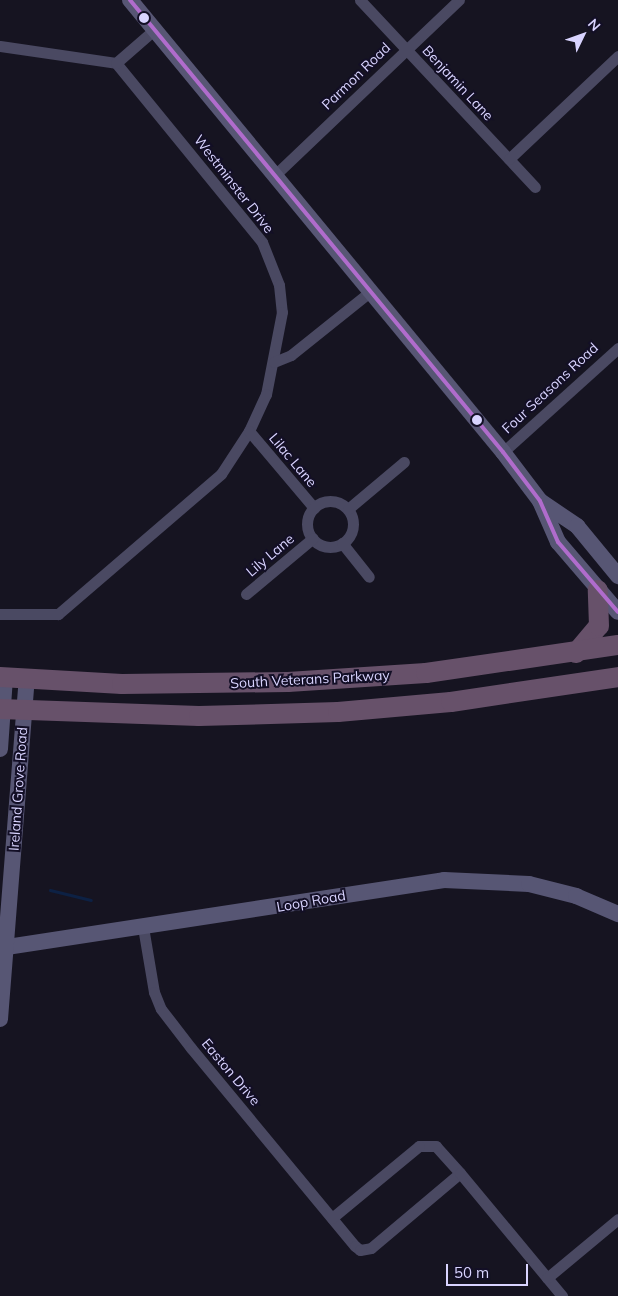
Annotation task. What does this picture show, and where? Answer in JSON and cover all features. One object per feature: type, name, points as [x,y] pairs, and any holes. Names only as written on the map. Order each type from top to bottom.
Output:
[{"type":"highway","points":[[576,653],[599,626],[598,590]]},
{"type":"highway","name":"South Veterans Parkway","points":[[3,677],[122,684],[288,682],[426,673],[576,653],[618,645]]},
{"type":"highway","points":[[2,709],[199,716],[338,712],[612,680]]},
{"type":"main road","points":[[130,0],[503,452],[540,501],[558,542],[618,612]]},
{"type":"main road","points":[[540,501],[577,526],[618,576]]},
{"type":"main road","name":"Ireland Grove Road","points":[[0,749],[3,677]]},
{"type":"main road","name":"Ireland Grove Road","points":[[0,1019],[3,948],[27,678]]},
{"type":"main road","name":"Loop Road","points":[[3,948],[423,882],[468,879],[554,890],[618,914]]},
{"type":"street","name":"Benjamin Lane","points":[[360,0],[536,187]]},
{"type":"street","name":"Parmon Road","points":[[275,175],[458,0]]},
{"type":"street","points":[[0,46],[116,63],[155,30]]},
{"type":"street","points":[[509,159],[618,56]]},
{"type":"street","name":"Westminster Drive","points":[[0,614],[58,614],[204,491],[221,474],[249,431],[274,362],[282,312],[278,285],[262,242],[116,63]]},
{"type":"street","points":[[274,362],[291,355],[371,291]]},
{"type":"street","name":"Four Seasons Road","points":[[503,452],[618,348]]},
{"type":"street","name":"Lilac Lane","points":[[249,431],[314,508]]},
{"type":"street","points":[[348,509],[404,462]]},
{"type":"street","points":[[327,501],[348,509],[352,531],[342,543],[330,546],[313,538],[308,526],[314,508],[327,501]]},
{"type":"street","name":"Lily Lane","points":[[246,594],[313,538]]},
{"type":"street","points":[[342,543],[370,577]]},
{"type":"street","name":"Easton Drive","points":[[143,927],[154,992],[161,1010],[355,1246],[366,1250],[460,1173]]},
{"type":"street","points":[[332,1218],[420,1146],[436,1146],[562,1296]]},
{"type":"street","points":[[548,1278],[618,1219]]},
{"type":"waterway","points":[[50,890],[91,900]]},
{"type":"transit line","points":[[130,0],[503,452],[540,501],[558,542],[618,612]]}]
